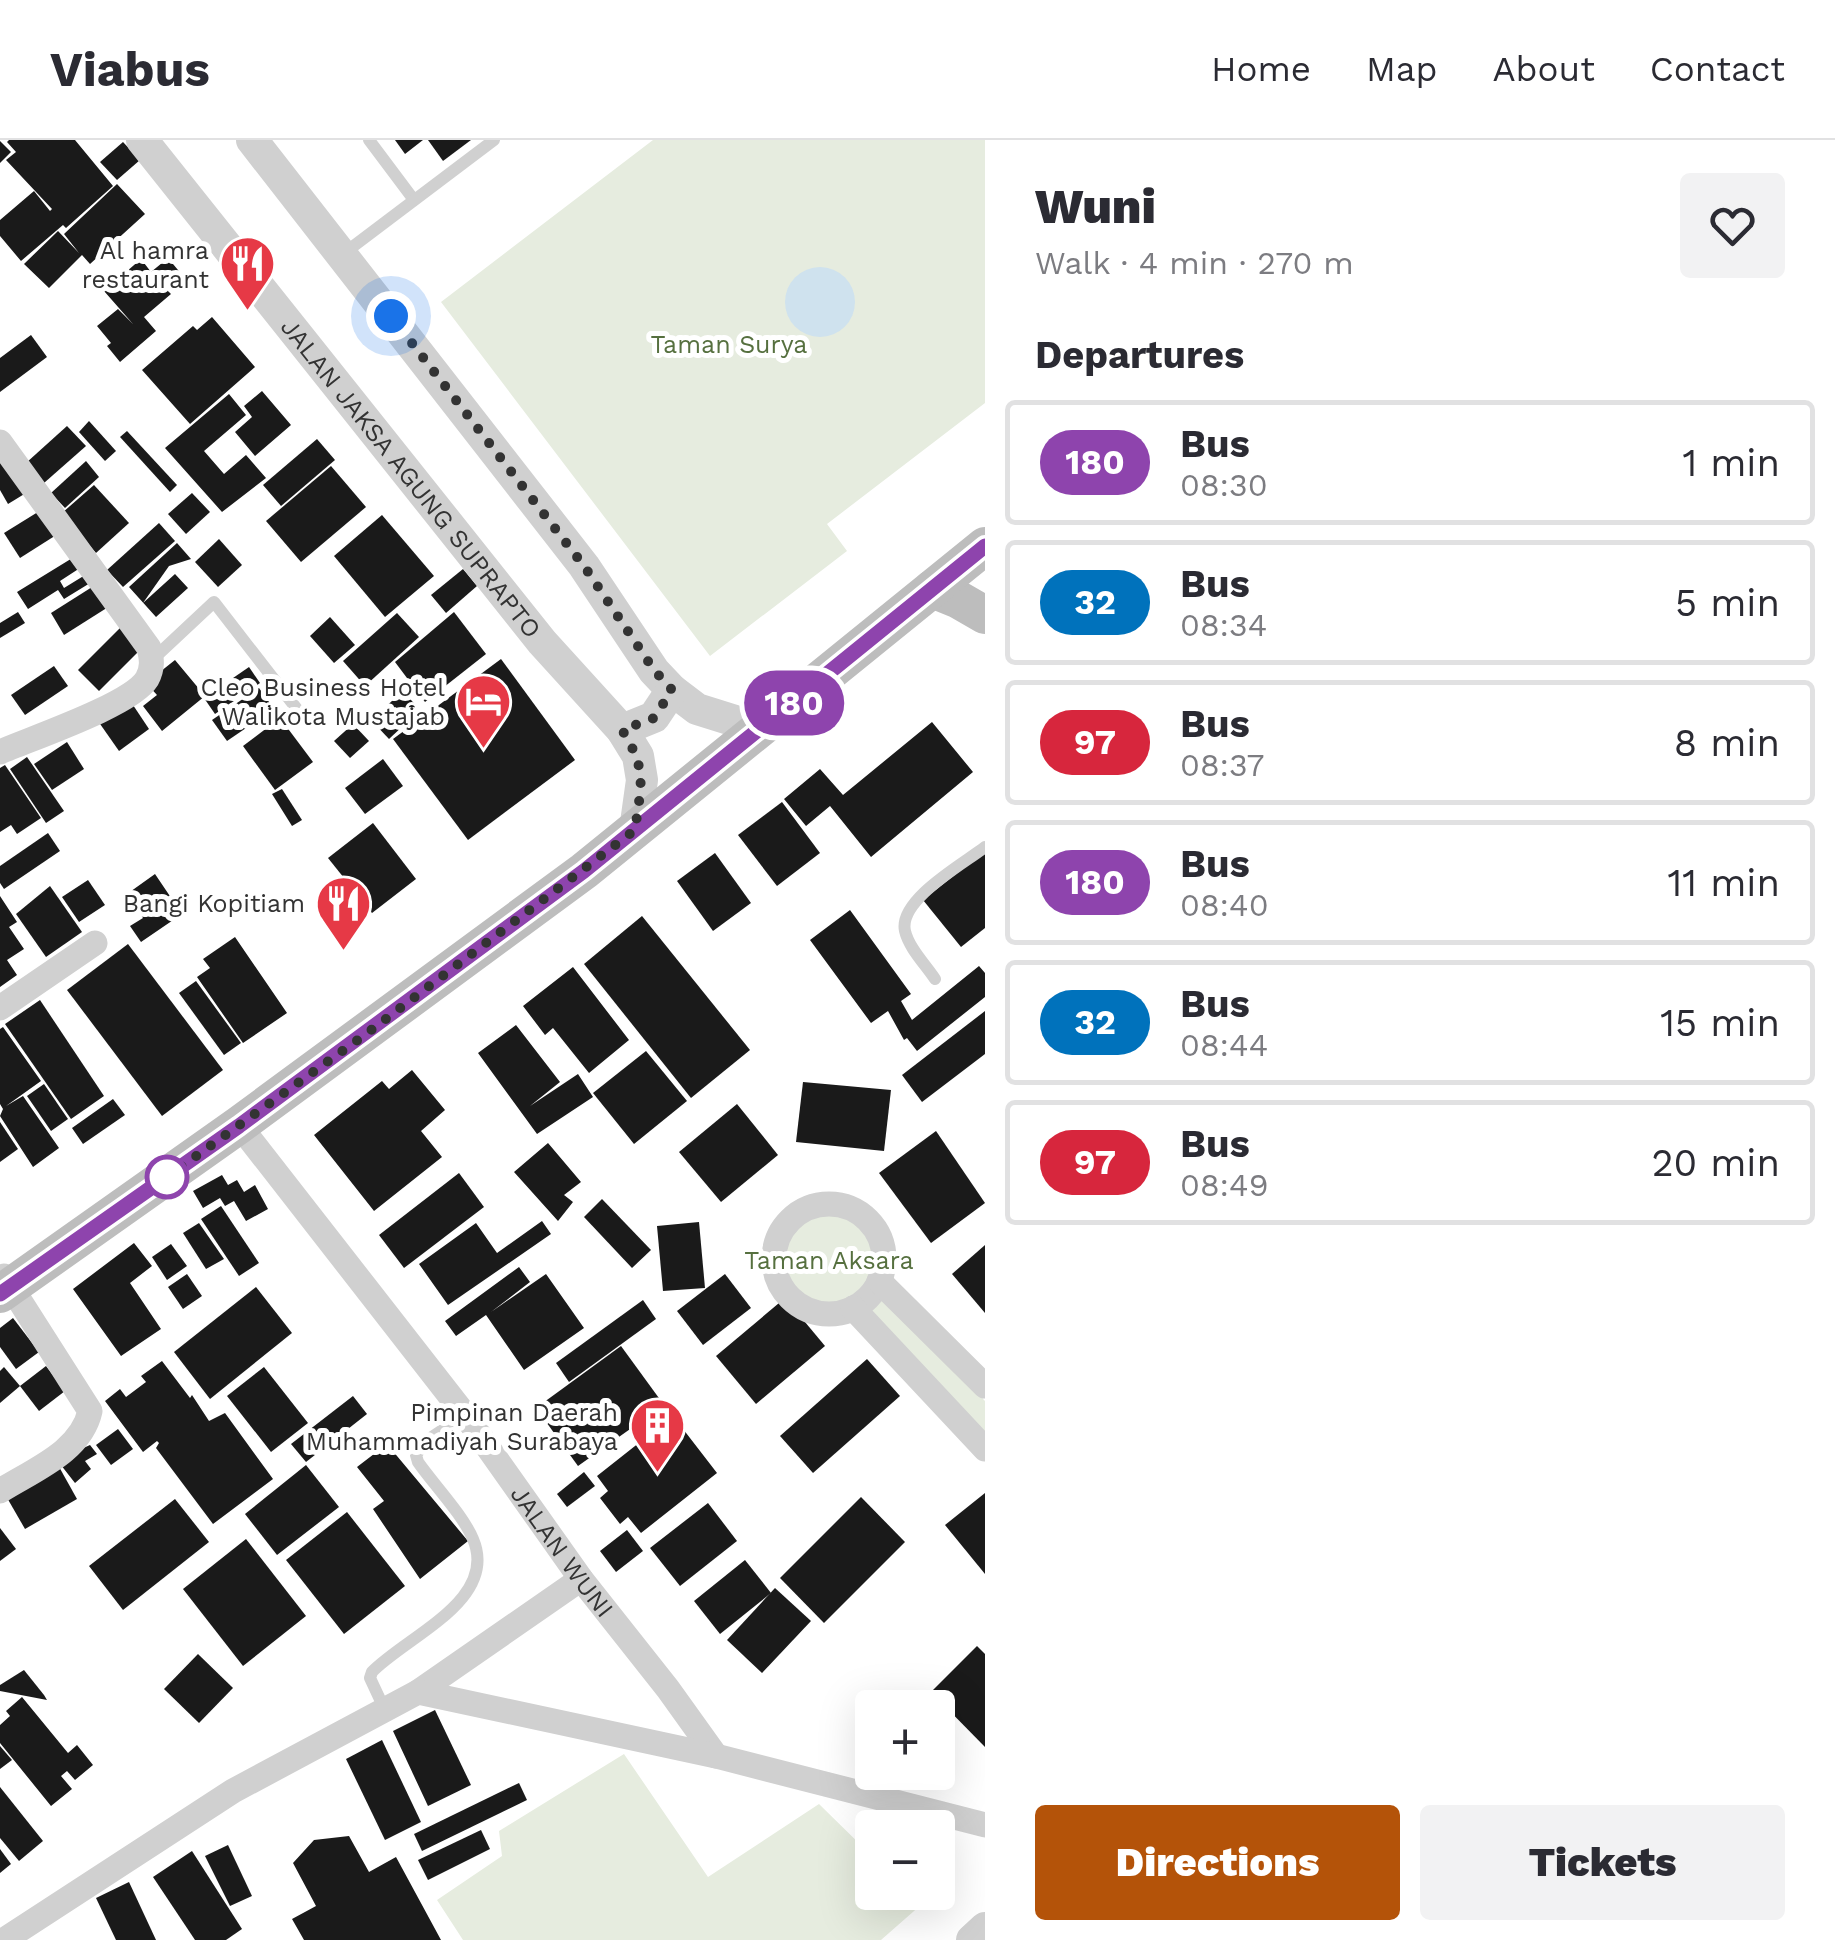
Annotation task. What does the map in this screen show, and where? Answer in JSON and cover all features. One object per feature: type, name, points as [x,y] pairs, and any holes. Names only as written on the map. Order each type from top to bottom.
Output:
[{"type":"main road","points":[[4,1284],[239,1126],[635,830],[985,546]]},
{"type":"main road","points":[[932,589],[985,616]]},
{"type":"street","points":[[252,140],[584,566],[654,670],[697,709],[762,729]]},
{"type":"street","name":"JALAN JAKSA AGUNG SUPRAPTO","points":[[145,142],[542,642],[622,730],[638,756],[642,780],[635,830]]},
{"type":"street","points":[[0,442],[149,648],[152,660],[152,670],[140,688],[103,709],[5,741]]},
{"type":"street","points":[[622,730],[654,718],[672,690]]},
{"type":"street","points":[[0,1008],[95,943]]},
{"type":"street","name":"JALAN WUNI","points":[[239,1126],[466,1416],[581,1579],[716,1756]]},
{"type":"street","points":[[812,1206],[848,1207],[876,1229],[883,1246],[884,1264],[879,1281],[854,1308],[836,1314],[818,1313],[801,1306],[787,1296],[777,1280],[776,1244],[783,1228],[796,1214],[812,1206]]},
{"type":"street","points":[[879,1281],[985,1386]]},
{"type":"street","points":[[0,1490],[75,1442],[90,1411],[4,1284]]},
{"type":"street","points":[[854,1308],[985,1450]]},
{"type":"street","points":[[4,1940],[233,1791],[418,1692],[581,1579]]},
{"type":"street","points":[[418,1692],[716,1756],[985,1825]]},
{"type":"street","points":[[972,1940],[985,1928]]},
{"type":"lane","points":[[369,140],[414,200]]},
{"type":"lane","points":[[343,254],[494,140]]},
{"type":"lane","points":[[152,660],[214,602],[300,713]]},
{"type":"lane","points":[[935,979],[907,937],[906,911],[985,848]]},
{"type":"lane","points":[[384,1708],[370,1678],[372,1672],[462,1600],[476,1581],[478,1556],[473,1536],[416,1456],[426,1442],[466,1416]]},
{"type":"green space","name":"Taman Surya","points":[[653,140],[985,140],[985,403],[827,524],[847,551],[710,656],[441,302]]},
{"type":"green space","name":"Taman Aksara","points":[[819,1215],[837,1215],[853,1222],[866,1235],[873,1260],[866,1285],[853,1298],[837,1305],[819,1305],[803,1298],[790,1285],[783,1269],[783,1251],[790,1235],[803,1222]]},
{"type":"green space","points":[[881,1293],[985,1401],[985,1433],[864,1306]]},
{"type":"green space","points":[[624,1754],[708,1877],[819,1804],[855,1839],[855,1910],[915,1910],[881,1940],[463,1940],[437,1900],[502,1856],[499,1831]]},
{"type":"water","points":[[820,267],[845,277],[855,302],[845,327],[820,337],[795,327],[785,302],[795,277]]},
{"type":"building","points":[[9,140],[75,140],[113,186],[21,261],[0,236],[0,220],[34,191],[52,209],[6,160],[16,152]]},
{"type":"building","points":[[395,140],[423,140],[405,154]]},
{"type":"building","points":[[428,140],[471,140],[443,161]]},
{"type":"building","points":[[0,141],[11,152],[0,163]]},
{"type":"building","points":[[123,142],[140,160],[117,180],[100,162]]},
{"type":"building","points":[[117,184],[145,214],[90,264],[82,255],[49,288],[24,264],[58,231],[79,253],[64,234]]},
{"type":"building","points":[[168,258],[183,276],[167,290],[171,294],[144,317],[156,331],[120,362],[97,326],[118,309],[133,324],[104,291],[141,259],[151,272]]},
{"type":"building","points":[[212,317],[255,367],[190,424],[142,370],[193,326],[197,330]]},
{"type":"building","points":[[31,335],[47,357],[0,392],[0,358]]},
{"type":"building","points":[[262,391],[291,425],[255,456],[235,432],[252,417],[244,406]]},
{"type":"building","points":[[229,394],[246,415],[204,451],[224,474],[246,455],[266,478],[222,512],[165,448]]},
{"type":"building","points":[[89,421],[116,451],[105,461],[79,432]]},
{"type":"building","points":[[67,426],[86,446],[44,483],[26,463]]},
{"type":"building","points":[[127,431],[177,485],[170,492],[120,437]]},
{"type":"building","points":[[317,439],[335,460],[281,506],[263,485]]},
{"type":"building","points":[[86,461],[99,477],[65,508],[51,493]]},
{"type":"building","points":[[0,462],[26,493],[8,504],[0,490]]},
{"type":"building","points":[[331,466],[366,507],[301,562],[266,521]]},
{"type":"building","points":[[94,485],[129,523],[96,553],[62,513]]},
{"type":"building","points":[[192,493],[210,512],[186,534],[168,514]]},
{"type":"building","points":[[46,507],[61,532],[20,558],[4,533]]},
{"type":"building","points":[[382,515],[434,576],[385,617],[334,556]]},
{"type":"building","points":[[159,523],[175,541],[123,587],[107,570]]},
{"type":"building","points":[[219,539],[242,565],[218,587],[195,562]]},
{"type":"building","points":[[177,543],[191,559],[169,566],[143,603],[129,587]]},
{"type":"building","points":[[74,557],[80,568],[60,581],[64,588],[90,572],[95,580],[64,599],[58,590],[28,609],[17,592]]},
{"type":"building","points":[[463,569],[477,586],[446,613],[431,595]]},
{"type":"building","points":[[175,574],[188,588],[156,617],[143,603]]},
{"type":"building","points":[[100,582],[113,604],[64,635],[51,613]]},
{"type":"building","points":[[18,612],[25,623],[0,638],[0,623]]},
{"type":"building","points":[[454,612],[486,654],[425,702],[395,662]]},
{"type":"building","points":[[397,613],[419,637],[365,686],[343,661]]},
{"type":"building","points":[[330,617],[355,645],[334,663],[310,636]]},
{"type":"building","points":[[120,628],[141,649],[99,691],[78,670]]},
{"type":"building","name":"Cleo Business Hotel Walikota Mustajab","points":[[501,659],[575,760],[468,840],[393,739]]},
{"type":"building","points":[[175,660],[205,696],[162,731],[143,706],[157,695],[146,683]]},
{"type":"building","points":[[54,666],[68,686],[25,715],[11,695]]},
{"type":"building","points":[[249,667],[260,683],[215,714],[204,698]]},
{"type":"building","points":[[259,688],[274,709],[227,741],[212,720]]},
{"type":"building","points":[[403,691],[420,710],[389,739],[371,720]]},
{"type":"building","points":[[129,699],[149,729],[119,751],[98,721]]},
{"type":"building","points":[[280,718],[313,762],[275,790],[243,746]]},
{"type":"building","points":[[932,722],[973,772],[871,857],[830,806],[806,826],[784,799],[820,769],[843,795]]},
{"type":"building","points":[[353,724],[369,741],[350,758],[334,741]]},
{"type":"building","points":[[67,742],[84,769],[52,790],[34,764]]},
{"type":"building","points":[[27,757],[64,811],[46,823],[10,769]]},
{"type":"building","points":[[383,759],[403,786],[365,814],[345,788]]},
{"type":"building","points":[[5,765],[41,818],[17,834],[11,825],[0,832],[0,768]]},
{"type":"building","points":[[282,789],[302,820],[292,826],[272,794]]},
{"type":"building","points":[[782,802],[820,853],[777,886],[738,835]]},
{"type":"building","points":[[373,823],[416,879],[372,913],[328,858]]},
{"type":"building","points":[[48,833],[60,851],[4,889],[0,866]]},
{"type":"building","points":[[985,851],[985,928],[961,947],[923,900]]},
{"type":"building","points":[[715,853],[751,903],[713,931],[677,881]]},
{"type":"building","points":[[155,874],[182,914],[141,942],[130,926],[143,918],[127,894]]},
{"type":"building","points":[[88,880],[105,905],[79,922],[62,897]]},
{"type":"building","points":[[50,886],[82,932],[46,957],[16,914]]},
{"type":"building","points":[[0,896],[17,922],[9,927],[24,949],[7,960],[17,975],[0,987]]},
{"type":"building","points":[[850,910],[911,994],[901,1001],[912,1020],[979,966],[985,973],[985,997],[917,1051],[907,1038],[904,1040],[888,1011],[871,1023],[810,940]]},
{"type":"building","points":[[642,916],[750,1050],[691,1098],[584,964]]},
{"type":"building","points":[[235,937],[287,1013],[243,1043],[197,977],[210,968],[203,959]]},
{"type":"building","points":[[128,944],[223,1070],[162,1116],[67,990]]},
{"type":"building","points":[[573,967],[629,1040],[589,1073],[553,1028],[545,1035],[523,1006]]},
{"type":"building","points":[[196,981],[241,1043],[224,1055],[179,993]]},
{"type":"building","points":[[40,1000],[104,1096],[71,1119],[5,1024]]},
{"type":"building","points":[[985,1011],[985,1054],[922,1102],[902,1075]]},
{"type":"building","points":[[516,1025],[560,1082],[530,1106],[578,1074],[593,1097],[537,1134],[478,1053]]},
{"type":"building","points":[[3,1027],[41,1081],[6,1106],[23,1096],[59,1148],[33,1167],[0,1116]]},
{"type":"building","points":[[646,1051],[687,1101],[634,1144],[593,1093]]},
{"type":"building","points":[[412,1070],[445,1110],[421,1131],[442,1157],[374,1211],[314,1135],[382,1081],[389,1089]]},
{"type":"building","points":[[803,1082],[891,1090],[884,1151],[796,1142]]},
{"type":"building","points":[[44,1084],[68,1119],[51,1131],[27,1096]]},
{"type":"building","points":[[113,1099],[125,1115],[83,1144],[72,1128]]},
{"type":"building","points":[[737,1104],[778,1155],[721,1202],[679,1152]]},
{"type":"building","points":[[0,1122],[18,1149],[0,1162]]},
{"type":"building","points":[[936,1131],[985,1203],[931,1243],[879,1173]]},
{"type":"building","points":[[548,1143],[581,1182],[564,1195],[573,1202],[558,1221],[514,1172]]},
{"type":"building","points":[[459,1173],[484,1207],[404,1268],[379,1235]]},
{"type":"building","points":[[222,1175],[228,1185],[237,1180],[244,1192],[255,1185],[268,1209],[246,1221],[234,1201],[225,1206],[220,1198],[203,1208],[193,1191]]},
{"type":"building","points":[[602,1199],[651,1250],[632,1268],[584,1217]]},
{"type":"building","points":[[221,1206],[259,1263],[239,1276],[201,1219]]},
{"type":"building","points":[[542,1221],[551,1234],[448,1305],[419,1264],[476,1223],[497,1253]]},
{"type":"building","points":[[699,1222],[705,1288],[663,1291],[657,1226]]},
{"type":"building","points":[[199,1223],[224,1259],[206,1269],[183,1233]]},
{"type":"building","points":[[134,1243],[152,1266],[130,1283],[161,1329],[121,1356],[73,1289]]},
{"type":"building","points":[[171,1244],[187,1266],[167,1280],[152,1257]]},
{"type":"building","points":[[985,1245],[985,1313],[952,1274]]},
{"type":"building","points":[[519,1267],[530,1282],[491,1312],[546,1274],[584,1328],[524,1370],[486,1315],[456,1336],[445,1321]]},
{"type":"building","points":[[187,1274],[202,1296],[183,1309],[168,1287]]},
{"type":"building","points":[[725,1274],[751,1308],[703,1345],[677,1311]]},
{"type":"building","points":[[256,1287],[292,1333],[210,1399],[174,1352]]},
{"type":"building","points":[[785,1298],[825,1346],[756,1404],[716,1356]]},
{"type":"building","points":[[643,1300],[656,1319],[569,1382],[556,1363]]},
{"type":"building","points":[[13,1318],[39,1352],[16,1369],[0,1347],[0,1328]]},
{"type":"building","points":[[621,1346],[664,1405],[578,1466],[536,1408]]},
{"type":"building","points":[[867,1359],[900,1396],[813,1473],[780,1436]]},
{"type":"building","points":[[162,1361],[209,1421],[225,1413],[273,1479],[213,1524],[156,1448],[159,1443],[143,1452],[105,1401],[120,1389],[126,1397],[146,1382],[141,1376]]},
{"type":"building","points":[[46,1366],[65,1391],[39,1411],[20,1386]]},
{"type":"building","points":[[4,1367],[20,1386],[0,1403],[0,1371]]},
{"type":"building","points":[[264,1367],[308,1423],[271,1452],[227,1396]]},
{"type":"building","points":[[353,1396],[367,1414],[306,1462],[291,1444]]},
{"type":"building","name":"Pimpinan Daerah Muhammadiyah Surabaya","points":[[673,1416],[717,1473],[641,1533],[628,1517],[620,1524],[600,1498],[608,1491],[597,1476]]},
{"type":"building","points":[[118,1429],[133,1449],[111,1465],[96,1445]]},
{"type":"building","points":[[387,1444],[468,1541],[420,1579],[373,1509],[384,1501],[357,1467]]},
{"type":"building","points":[[90,1445],[97,1454],[85,1461],[91,1469],[75,1483],[57,1460]]},
{"type":"building","points":[[58,1465],[77,1499],[25,1529],[6,1496]]},
{"type":"building","points":[[306,1465],[339,1507],[277,1555],[245,1514]]},
{"type":"building","points":[[584,1472],[595,1486],[567,1507],[557,1494]]},
{"type":"building","points":[[985,1493],[985,1574],[945,1525]]},
{"type":"building","points":[[861,1497],[905,1542],[824,1623],[780,1578]]},
{"type":"building","points":[[175,1499],[209,1542],[123,1610],[89,1566]]},
{"type":"building","points":[[708,1503],[737,1541],[680,1586],[650,1548]]},
{"type":"building","points":[[347,1512],[405,1586],[344,1634],[286,1560]]},
{"type":"building","points":[[0,1528],[16,1549],[0,1561]]},
{"type":"building","points":[[627,1530],[643,1551],[616,1572],[600,1551]]},
{"type":"building","points":[[246,1539],[306,1616],[243,1666],[183,1589]]},
{"type":"building","points":[[745,1560],[771,1593],[720,1634],[694,1601]]},
{"type":"building","points":[[775,1588],[811,1621],[762,1673],[727,1640]]},
{"type":"building","points":[[977,1646],[985,1654],[985,1747],[955,1716],[955,1690],[933,1690]]},
{"type":"building","points":[[198,1654],[233,1688],[199,1723],[164,1689]]},
{"type":"building","points":[[24,1670],[47,1700],[0,1691],[0,1685]]},
{"type":"building","points":[[22,1697],[68,1753],[77,1745],[93,1765],[75,1780],[67,1771],[61,1776],[72,1789],[51,1806],[0,1743],[0,1725],[10,1716],[6,1711]]},
{"type":"building","points":[[435,1710],[471,1785],[428,1806],[393,1731]]},
{"type":"building","points":[[382,1740],[421,1822],[385,1840],[346,1759]]},
{"type":"building","points":[[0,1746],[12,1760],[0,1769]]},
{"type":"building","points":[[519,1783],[527,1800],[422,1851],[414,1834]]},
{"type":"building","points":[[0,1787],[43,1841],[19,1861],[0,1838]]},
{"type":"building","points":[[481,1830],[490,1849],[428,1880],[418,1860]]},
{"type":"building","points":[[349,1836],[369,1872],[396,1857],[441,1940],[304,1940],[292,1919],[316,1906],[293,1863],[314,1840]]},
{"type":"building","points":[[228,1845],[252,1896],[230,1906],[205,1856]]},
{"type":"building","points":[[0,1849],[11,1864],[0,1873]]},
{"type":"building","points":[[192,1851],[242,1929],[226,1940],[195,1940],[153,1877]]},
{"type":"building","points":[[129,1882],[156,1940],[116,1940],[96,1898]]},
{"type":"bus line","name":"180","points":[[0,1294],[239,1126],[584,871],[985,546]]},
{"type":"place","name":"Al hamra restaurant","points":[[248,313]]},
{"type":"place","name":"Cleo Business Hotel Walikota Mustajab","points":[[484,750]]},
{"type":"place","name":"Bangi Kopitiam","points":[[344,952]]},
{"type":"place","name":"Pimpinan Daerah Muhammadiyah Surabaya","points":[[657,1475]]},
{"type":"route","points":[[167,1177],[366,1034],[635,830],[642,780],[638,756],[622,730],[654,718],[672,690],[654,670],[584,566],[391,316]]}]
